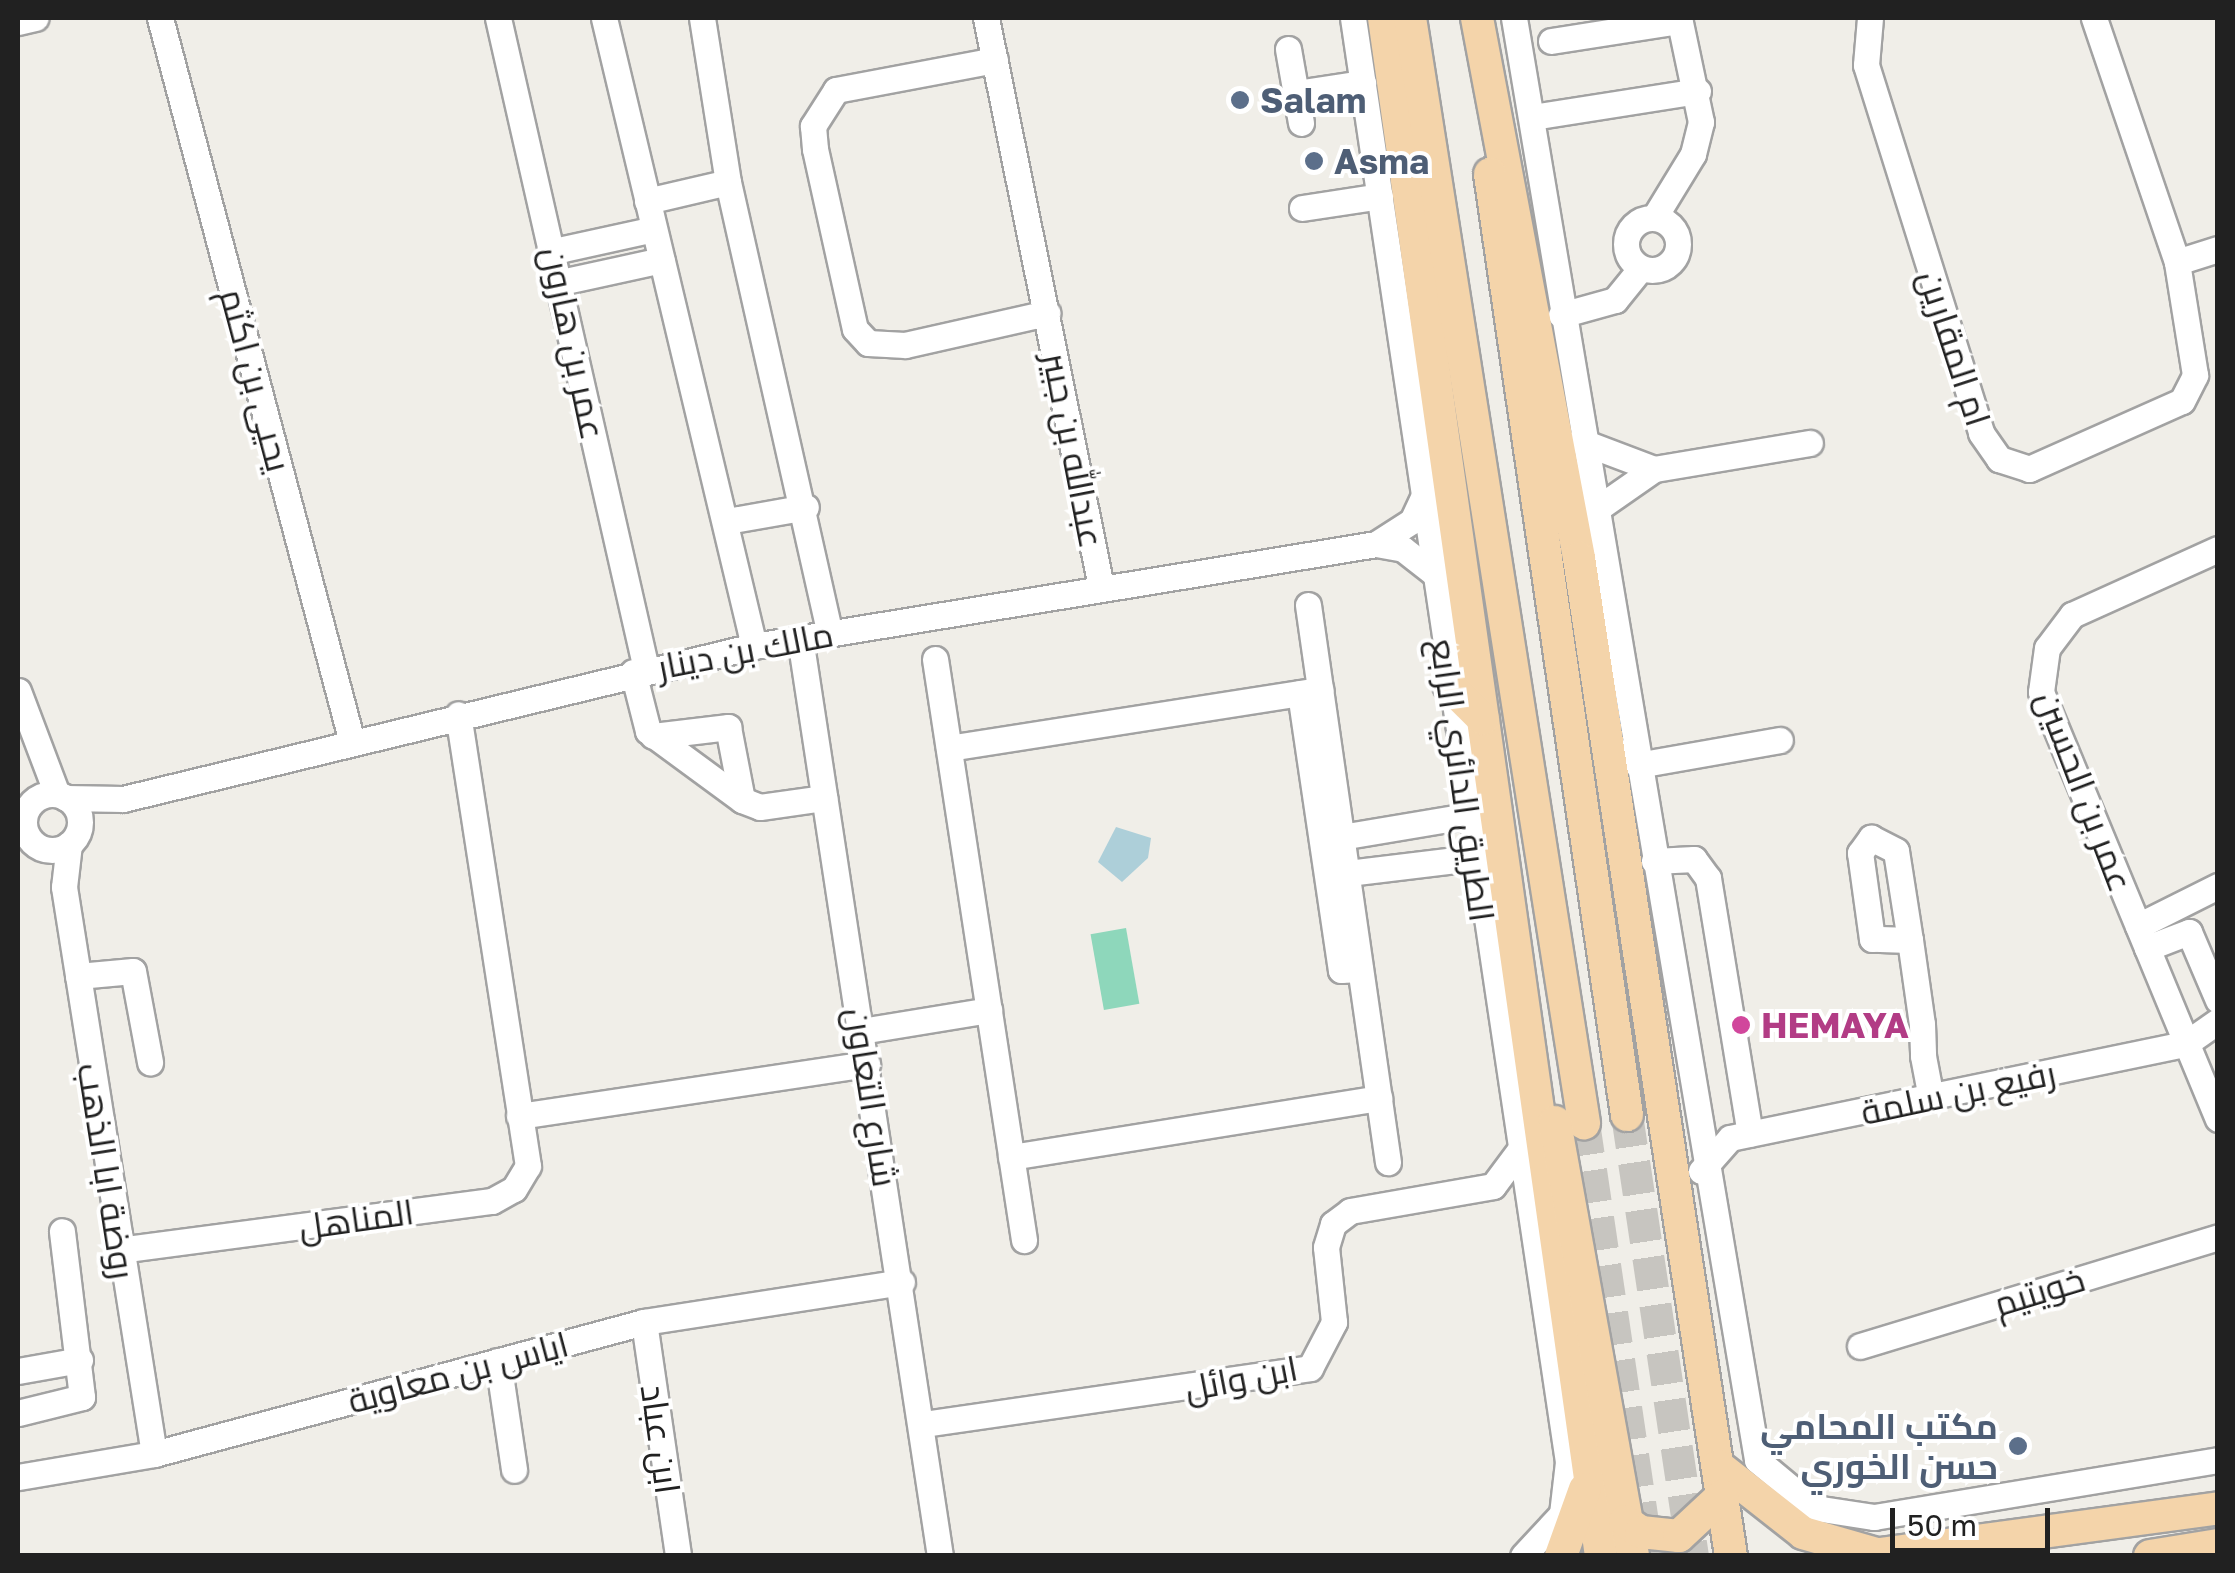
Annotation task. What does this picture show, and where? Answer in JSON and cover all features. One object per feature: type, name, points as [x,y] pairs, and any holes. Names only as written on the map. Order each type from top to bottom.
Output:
[{"type":"main road","points":[[1384,18],[1510,938],[1601,1556]]},
{"type":"main road","name":"الطريق الدائري الرابع","points":[[1410,18],[1584,1124]]},
{"type":"main road","points":[[1468,18],[1627,1114]]},
{"type":"main road","points":[[1478,18],[1525,246],[1604,725],[1731,1556]]},
{"type":"main road","points":[[1449,685],[1483,719]]},
{"type":"main road","points":[[1490,975],[1510,938]]},
{"type":"main road","points":[[1528,1061],[1565,1153],[1633,1556]]},
{"type":"main road","points":[[1554,1546],[1588,1470]]},
{"type":"main road","points":[[1626,1520],[1641,1532],[1679,1536],[1720,1481]]},
{"type":"main road","points":[[1720,1481],[1803,1533],[1870,1555],[2218,1508]]},
{"type":"main road","points":[[2150,1556],[2218,1545]]},
{"type":"street","points":[[18,22],[36,18]]},
{"type":"street","name":"يحيى بن اكثم","points":[[160,18],[352,742]]},
{"type":"street","name":"عمر بن هارون","points":[[498,18],[561,282],[653,736]]},
{"type":"street","points":[[604,18],[729,528],[754,646]]},
{"type":"street","points":[[702,18],[728,182],[807,514],[830,633]]},
{"type":"street","name":"عبدالله بن جبير","points":[[986,18],[1102,587]]},
{"type":"street","name":"الطريق الدائري الرابع","points":[[1353,18],[1424,495],[1472,858],[1568,1462],[1554,1546]]},
{"type":"street","points":[[1501,18],[1528,192],[1525,246]]},
{"type":"street","points":[[1514,18],[1591,513],[1706,1165],[1744,1422],[1768,1474],[1815,1508],[1874,1517],[2218,1460]]},
{"type":"street","name":"ام المقارين","points":[[1870,18],[1866,65],[1981,433],[1999,459],[2044,466],[2182,400],[2196,361],[2177,262],[2094,18]]},
{"type":"street","points":[[1551,41],[1679,19],[1698,91],[1693,154],[1654,218],[1626,237],[1641,268]]},
{"type":"street","points":[[1288,49],[1302,123]]},
{"type":"street","name":"عبدالله بن جبير","points":[[995,60],[836,90],[813,126],[815,149],[854,329],[868,343],[904,345],[1048,313]]},
{"type":"street","points":[[1296,93],[1363,83]]},
{"type":"street","points":[[1532,118],[1698,91]]},
{"type":"street","points":[[646,201],[728,182]]},
{"type":"street","points":[[1302,208],[1380,196]]},
{"type":"street","points":[[1561,314],[1615,300],[1641,268],[1666,266],[1677,251],[1670,226],[1654,218]]},
{"type":"street","points":[[554,251],[654,229]]},
{"type":"street","points":[[2177,262],[2218,250]]},
{"type":"street","points":[[561,282],[662,260]]},
{"type":"street","points":[[1580,442],[1654,468]]},
{"type":"street","points":[[1591,513],[1654,468],[1810,442]]},
{"type":"street","name":"مالك بن دينار","points":[[44,821],[458,714],[754,646],[1376,544],[1412,521],[1424,495]]},
{"type":"street","points":[[729,528],[807,514]]},
{"type":"street","points":[[1376,544],[1403,549],[1435,574]]},
{"type":"street","name":"عمر بن الحسين","points":[[2218,549],[2072,614],[2041,670],[2041,692],[2218,1118]]},
{"type":"street","points":[[1308,605],[1310,692],[1341,970],[1360,970]]},
{"type":"street","name":"شارع التعاون","points":[[800,638],[902,1282],[940,1556]]},
{"type":"street","points":[[935,660],[1024,1240]]},
{"type":"street","points":[[18,691],[32,740],[44,821]]},
{"type":"street","points":[[949,748],[1310,692]]},
{"type":"street","points":[[1310,692],[1348,874],[1388,1162]]},
{"type":"street","name":"المناهل","points":[[119,1250],[492,1200],[528,1166],[458,714]]},
{"type":"street","points":[[1604,725],[1638,765]]},
{"type":"street","points":[[653,736],[728,727],[742,800]]},
{"type":"street","points":[[653,736],[742,800],[760,807],[824,798]]},
{"type":"street","points":[[1638,765],[1780,740]]},
{"type":"street","points":[[1341,837],[1466,816]]},
{"type":"street","name":"روضة ابا الذهب","points":[[44,821],[64,886],[154,1454]]},
{"type":"street","points":[[1348,874],[1472,858]]},
{"type":"street","points":[[1654,861],[1694,859],[1708,878],[1740,1136]]},
{"type":"street","points":[[2143,937],[2218,886]]},
{"type":"street","points":[[2143,937],[2189,932],[2218,1000]]},
{"type":"street","points":[[1910,940],[1936,1097]]},
{"type":"street","points":[[78,976],[133,971],[150,1062]]},
{"type":"street","points":[[861,1031],[989,1010]]},
{"type":"street","points":[[2185,1044],[2218,1022]]},
{"type":"street","name":"رفيع بن سلمة","points":[[1740,1136],[2185,1044]]},
{"type":"street","points":[[519,1116],[866,1064]]},
{"type":"street","points":[[1011,1157],[1379,1098]]},
{"type":"street","points":[[1698,1121],[1740,1136]]},
{"type":"street","points":[[1679,1205],[1706,1165],[1740,1136]]},
{"type":"street","points":[[1485,1188],[1506,1178],[1518,1151]]},
{"type":"street","points":[[1485,1188],[1527,1206]]},
{"type":"street","name":"ابن وائل","points":[[923,1424],[1310,1368],[1334,1322],[1326,1247],[1333,1224],[1350,1210],[1485,1188]]},
{"type":"street","points":[[18,1413],[82,1396],[62,1230]]},
{"type":"street","name":"خويتيم","points":[[1860,1346],[2218,1237]]},
{"type":"street","name":"اياس بن معاوية","points":[[18,1476],[154,1454],[644,1322],[902,1282]]},
{"type":"street","name":"ابن عباد","points":[[644,1322],[678,1556]]},
{"type":"street","points":[[18,1372],[80,1360]]},
{"type":"street","points":[[498,1361],[514,1470]]},
{"type":"street","points":[[1523,1556],[1554,1546]]},
{"type":"green space","points":[[1126,928],[1139,1004],[1104,1010],[1091,934]]},
{"type":"water","points":[[1116,827],[1151,838],[1148,858],[1122,882],[1098,862]]},
{"type":"tunnel","points":[[1627,1115],[1693,1556]]},
{"type":"tunnel","points":[[1584,1123],[1648,1554]]},
{"type":"place","name":"Salam","points":[[1240,100]]},
{"type":"place","name":"Asma","points":[[1314,161]]},
{"type":"place","name":"HEMAYA","points":[[1741,1025]]},
{"type":"place","name":"مكتب المحامي حسن الخوري","points":[[2018,1446]]}]
